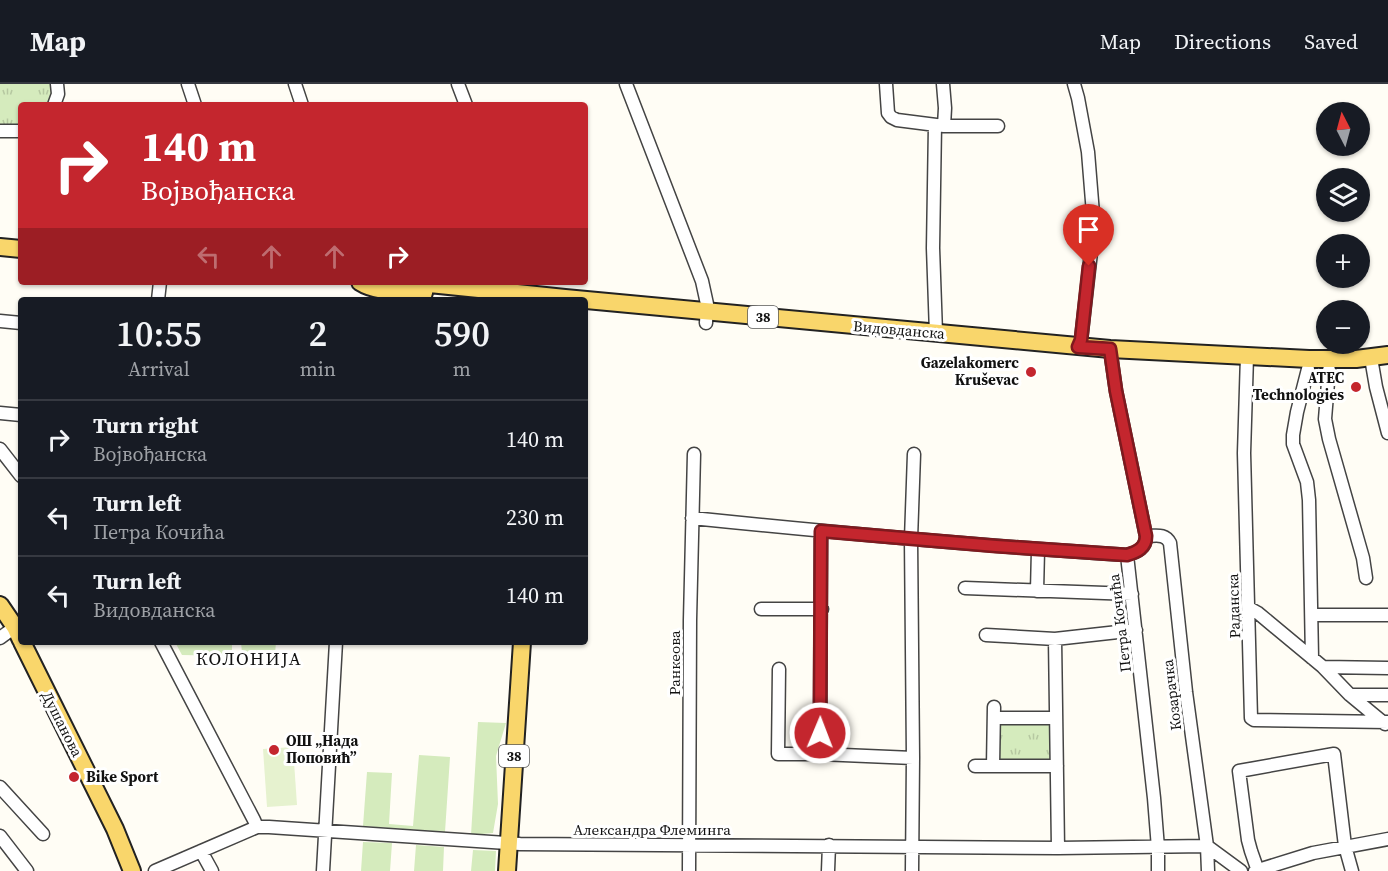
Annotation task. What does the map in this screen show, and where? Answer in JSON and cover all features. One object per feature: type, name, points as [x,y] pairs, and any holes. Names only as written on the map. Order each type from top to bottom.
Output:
[{"type":"main road","points":[[0,247],[18,249]]},
{"type":"main road","points":[[365,285],[379,289],[458,297]]},
{"type":"main road","name":"Видовданска","points":[[436,285],[538,297]]},
{"type":"main road","name":"Видовданска","points":[[588,303],[707,317]]},
{"type":"main road","name":"Видовданска","points":[[588,310],[707,317],[1111,355],[1246,362],[1308,369],[1329,370],[1382,361]]},
{"type":"main road","name":"Видовданска","points":[[925,336],[1078,347],[1111,355]]},
{"type":"main road","name":"Видовданска","points":[[1246,362],[1382,361]]},
{"type":"main road","name":"Душанова","points":[[0,605],[18,634]]},
{"type":"main road","name":"Душанова","points":[[24,645],[115,829],[132,871]]},
{"type":"main road","name":"38","points":[[518,871],[514,844],[522,645]]},
{"type":"main road","name":"38","points":[[507,871],[514,844],[533,645]]},
{"type":"street","points":[[55,102],[57,84]]},
{"type":"street","points":[[188,84],[194,102]]},
{"type":"street","points":[[295,84],[301,102]]},
{"type":"street","points":[[458,84],[465,102]]},
{"type":"street","points":[[626,84],[702,281],[707,317]]},
{"type":"street","points":[[886,84],[888,113],[897,120],[939,126],[998,126]]},
{"type":"street","points":[[925,336],[933,248],[939,126],[945,108],[944,84]]},
{"type":"street","points":[[1074,84],[1088,152],[1094,226],[1081,340],[1078,347]]},
{"type":"street","points":[[0,131],[18,131]]},
{"type":"street","points":[[0,321],[18,323]]},
{"type":"street","points":[[1111,355],[1116,391],[1146,536]]},
{"type":"street","points":[[1382,361],[1376,387],[1388,433]]},
{"type":"street","name":"Раданска","points":[[1246,362],[1244,453],[1250,715],[1254,720],[1386,723]]},
{"type":"street","points":[[1308,369],[1297,412],[1293,444],[1307,482],[1309,500],[1312,658]]},
{"type":"street","points":[[1329,370],[1325,418],[1366,578]]},
{"type":"street","points":[[0,413],[18,415]]},
{"type":"street","points":[[0,449],[18,472]]},
{"type":"street","name":"Ранкеова","points":[[688,871],[693,454]]},
{"type":"street","points":[[912,871],[911,539],[914,454]]},
{"type":"street","points":[[692,518],[1038,550],[1127,555]]},
{"type":"street","points":[[820,754],[821,531]]},
{"type":"street","name":"Петра Кочића","points":[[1146,536],[1143,547],[1127,555],[1153,788],[1158,871]]},
{"type":"street","name":"Козарачка","points":[[1146,536],[1167,537],[1170,543],[1186,692],[1207,846],[1208,871]]},
{"type":"street","points":[[1037,591],[1038,550]]},
{"type":"street","points":[[964,588],[1131,594]]},
{"type":"street","points":[[1249,608],[1323,667],[1350,695],[1386,723]]},
{"type":"street","points":[[761,609],[822,609]]},
{"type":"street","points":[[1312,615],[1388,615]]},
{"type":"street","points":[[986,635],[1055,639],[1136,630]]},
{"type":"street","points":[[0,638],[18,637]]},
{"type":"street","points":[[1055,639],[1058,848]]},
{"type":"street","points":[[163,645],[257,828]]},
{"type":"street","points":[[323,871],[336,645]]},
{"type":"street","points":[[1323,667],[1388,668]]},
{"type":"street","points":[[779,669],[778,754],[913,758]]},
{"type":"street","points":[[1350,695],[1388,695]]},
{"type":"street","points":[[993,766],[994,712],[1056,718]]},
{"type":"street","points":[[1352,871],[1345,846],[1334,754],[1239,771],[1248,840],[1257,871],[1313,853],[1345,846],[1388,839]]},
{"type":"street","points":[[975,766],[1057,766]]},
{"type":"street","points":[[0,787],[43,834]]},
{"type":"street","name":"Александра Флеминга","points":[[155,871],[257,828],[270,827],[514,844],[1058,848],[1207,846]]},
{"type":"street","points":[[0,836],[27,871]]},
{"type":"street","points":[[828,871],[829,845]]},
{"type":"street","points":[[1207,846],[1241,871]]},
{"type":"street","points":[[201,851],[212,871]]},
{"type":"green space","points":[[0,84],[53,84],[51,102],[18,102],[18,127],[0,127]]},
{"type":"green space","points":[[177,645],[232,645],[232,656],[182,655]]},
{"type":"green space","points":[[241,645],[276,645],[275,654],[242,653]]},
{"type":"green space","points":[[478,722],[506,723],[496,756],[498,804],[493,833],[471,835]]},
{"type":"green space","points":[[998,722],[1051,723],[1051,763],[997,762]]},
{"type":"green space","points":[[293,747],[297,805],[267,807],[263,749]]},
{"type":"green space","points":[[419,755],[450,757],[445,832],[363,826],[367,772],[392,773],[389,824],[413,826]]},
{"type":"green space","points":[[363,842],[392,843],[390,871],[361,871]]},
{"type":"green space","points":[[416,845],[444,847],[443,871],[414,871]]},
{"type":"green space","points":[[473,850],[496,851],[495,871],[471,871]]},
{"type":"place","name":"Gazelakomerc Kruševac","points":[[1031,372]]},
{"type":"place","name":"ATEC Technologies","points":[[1356,387]]},
{"type":"place","name":"ОШ „Нада Поповић”","points":[[274,750]]},
{"type":"place","name":"Bike Sport","points":[[74,777]]},
{"type":"district","name":"КОЛОНИЈА","points":[[249,659]]},
{"type":"route","points":[[820,733],[821,531],[1127,555],[1137,552],[1146,542],[1116,391],[1110,349],[1078,347],[1081,340],[1089,266]]}]
